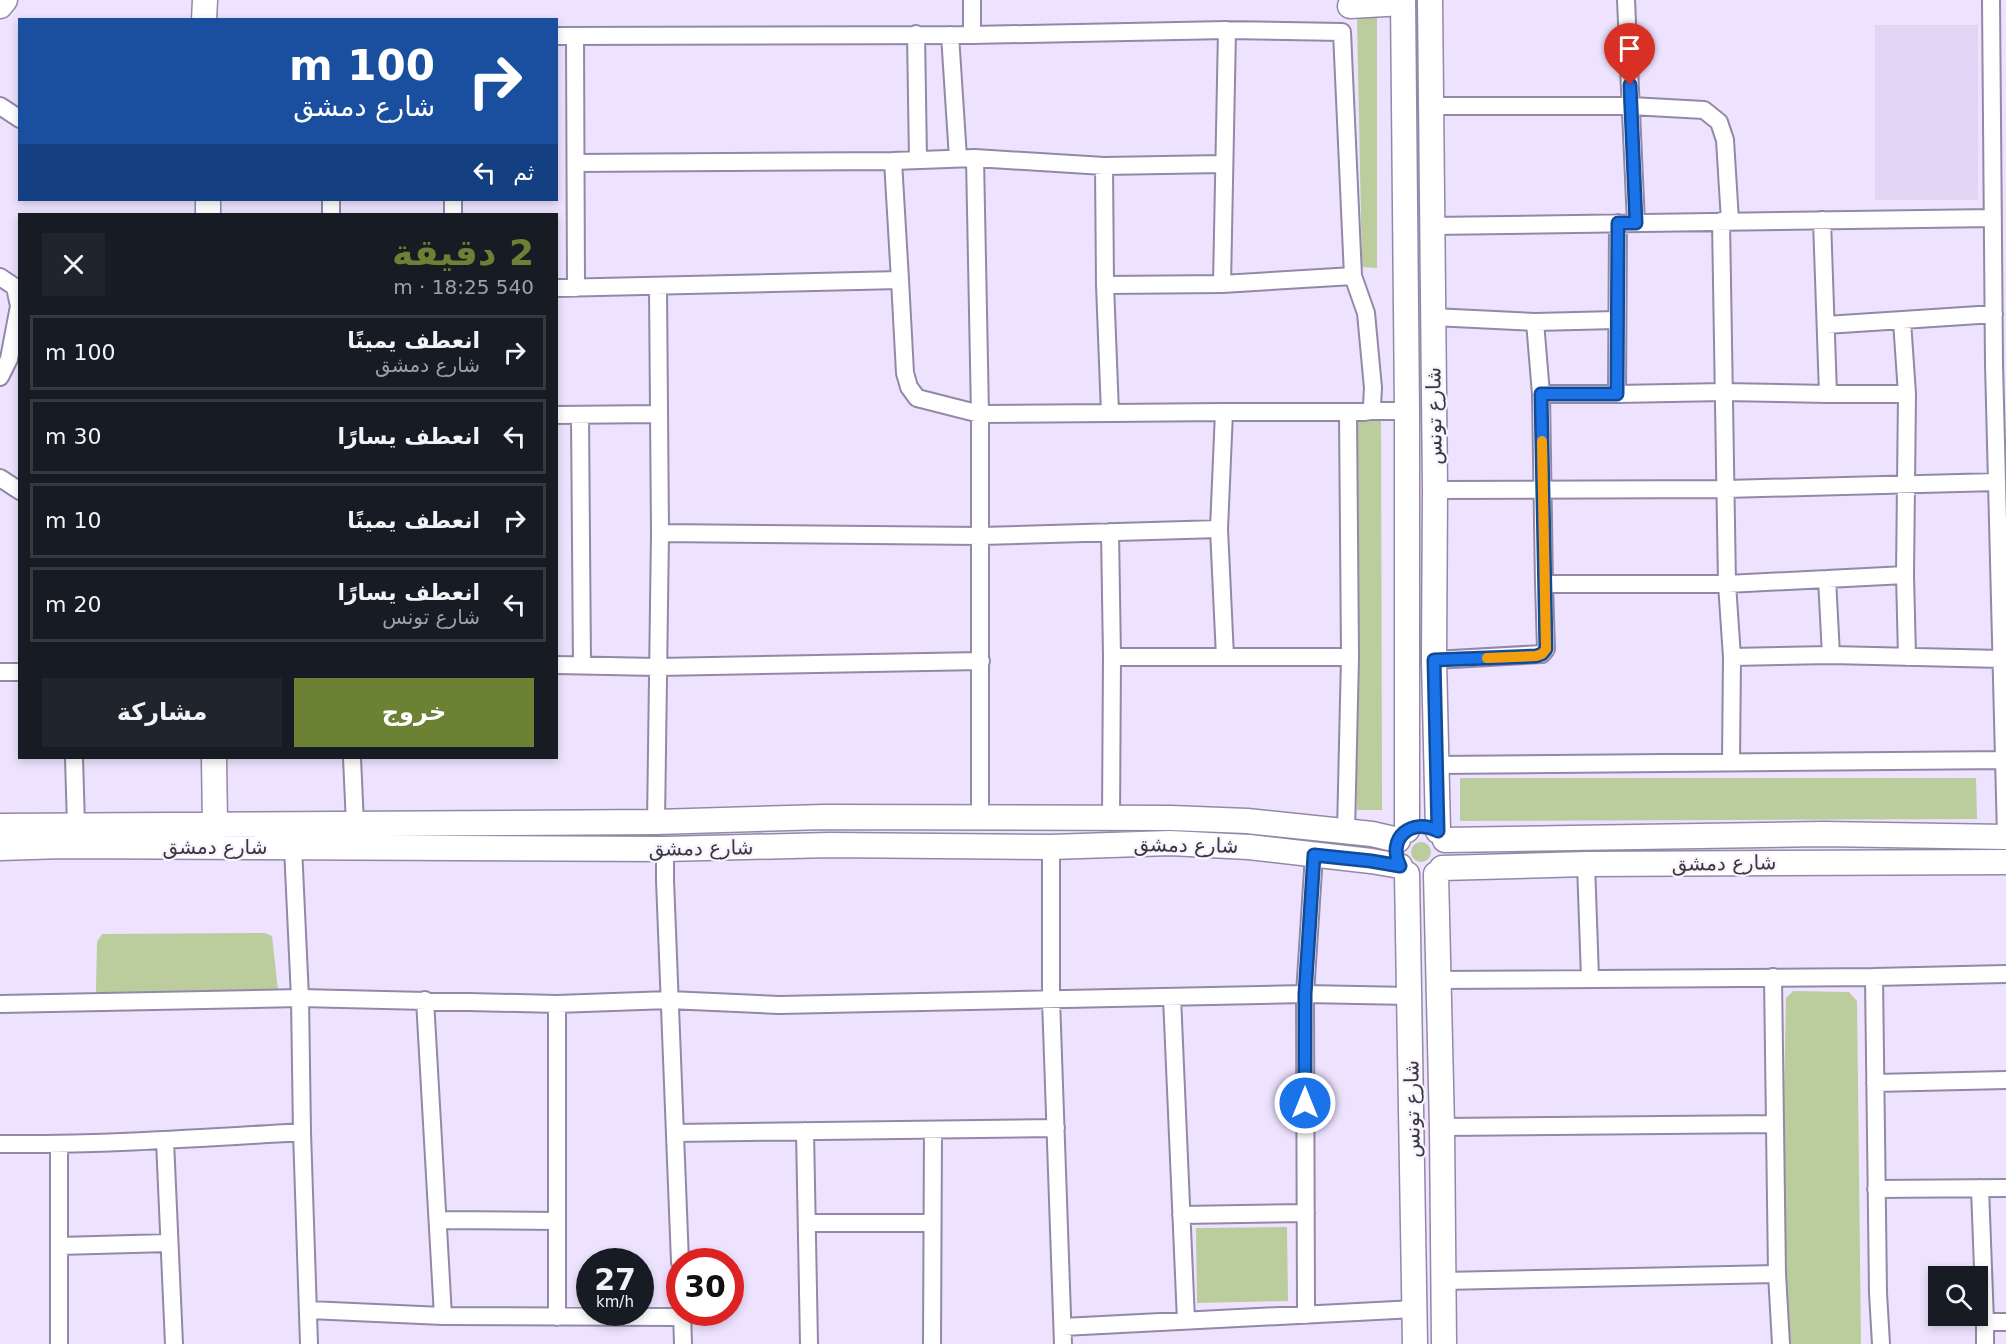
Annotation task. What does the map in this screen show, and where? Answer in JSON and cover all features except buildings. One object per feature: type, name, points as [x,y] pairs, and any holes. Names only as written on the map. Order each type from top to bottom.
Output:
[{"type":"main road","points":[[0,6],[5,0]]},
{"type":"main road","points":[[204,18],[205,0]]},
{"type":"main road","name":"شارع تونس","points":[[1430,0],[1435,490],[1434,660],[1442,836]]},
{"type":"main road","points":[[1350,3],[1403,2]]},
{"type":"main road","name":"شارع تونس","points":[[1403,2],[1407,411],[1403,835]]},
{"type":"main road","points":[[214,759],[215,825]]},
{"type":"main road","name":"شارع دمشق","points":[[0,826],[656,822],[824,817],[1209,819],[1403,835]]},
{"type":"main road","points":[[1423,826],[1442,836],[1448,854],[1439,871],[1421,878],[1403,870],[1395,853],[1403,835],[1423,826]]},
{"type":"main road","points":[[1823,834],[1823,862]]},
{"type":"main road","name":"شارع دمشق","points":[[1442,836],[1823,834],[2006,837]]},
{"type":"main road","name":"شارع دمشق","points":[[0,848],[63,846],[665,849],[830,845],[1051,846],[1170,843],[1210,844],[1371,861],[1403,870]]},
{"type":"main road","name":"شارع دمشق","points":[[1439,871],[1586,864],[2006,862]]},
{"type":"main road","name":"شارع تونس","points":[[1403,870],[1410,996],[1415,1344]]},
{"type":"main road","name":"شارع تونس","points":[[1439,871],[1437,980],[1442,1127],[1444,1344]]},
{"type":"street","points":[[972,0],[972,35]]},
{"type":"street","points":[[1626,0],[1636,223]]},
{"type":"street","points":[[1991,0],[1999,81],[1999,136],[1993,218],[2000,236],[1994,314],[2000,340],[2001,437],[1997,482],[2002,537],[2006,837]]},
{"type":"street","points":[[1350,3],[1342,32],[1353,276],[1366,313],[1374,388],[1370,411]]},
{"type":"street","points":[[1222,284],[1227,30]]},
{"type":"street","points":[[558,36],[972,35],[1227,30],[1342,32]]},
{"type":"street","points":[[916,34],[918,160]]},
{"type":"street","points":[[950,34],[966,158],[980,414],[980,819]]},
{"type":"street","points":[[575,36],[576,288]]},
{"type":"street","points":[[0,106],[18,118]]},
{"type":"street","points":[[1431,106],[1631,106],[1704,110],[1719,122],[1725,140],[1724,392],[1727,584],[1732,657],[1731,762]]},
{"type":"street","points":[[576,163],[893,161],[966,158],[1104,166],[1223,164]]},
{"type":"street","points":[[893,161],[905,373],[909,387],[917,398],[980,414],[1407,411]]},
{"type":"street","points":[[1104,166],[1105,285],[1110,413]]},
{"type":"street","points":[[1432,226],[1993,218]]},
{"type":"street","points":[[1822,220],[1828,394]]},
{"type":"street","points":[[1617,394],[1618,223]]},
{"type":"street","points":[[1105,285],[1222,284],[1353,276]]},
{"type":"street","points":[[0,277],[15,287],[18,301]]},
{"type":"street","points":[[558,288],[900,280]]},
{"type":"street","points":[[656,822],[660,533],[658,287]]},
{"type":"street","points":[[0,377],[9,359],[18,311]]},
{"type":"street","points":[[1826,325],[1994,314]]},
{"type":"street","points":[[1433,317],[1535,322],[1616,320]]},
{"type":"street","points":[[1902,321],[1907,394],[1905,575],[1907,657]]},
{"type":"street","points":[[1434,660],[1542,654],[1546,649],[1541,394],[1535,322]]},
{"type":"street","points":[[1541,394],[1724,392],[1907,394]]},
{"type":"street","points":[[1224,412],[1219,529],[1225,657]]},
{"type":"street","points":[[1346,832],[1350,657],[1348,412]]},
{"type":"street","points":[[558,415],[659,414]]},
{"type":"street","points":[[580,415],[582,665]]},
{"type":"street","points":[[0,478],[18,490]]},
{"type":"street","points":[[1435,490],[1726,489],[1997,482]]},
{"type":"street","points":[[660,533],[981,536],[1219,529]]},
{"type":"street","points":[[1110,532],[1111,819]]},
{"type":"street","points":[[1544,584],[1727,584],[1905,575]]},
{"type":"street","points":[[1827,579],[1831,655]]},
{"type":"street","points":[[1732,657],[1831,655],[2002,659]]},
{"type":"street","points":[[1112,657],[1350,657]]},
{"type":"street","points":[[558,665],[658,667],[981,661]]},
{"type":"street","points":[[0,672],[18,672]]},
{"type":"street","points":[[74,759],[76,825]]},
{"type":"street","points":[[352,759],[355,824]]},
{"type":"street","points":[[1437,765],[2005,760]]},
{"type":"street","points":[[1051,846],[1051,999],[1063,1336],[1186,1321],[1416,1309]]},
{"type":"street","points":[[293,847],[300,998],[309,1344]]},
{"type":"street","points":[[665,849],[664,880],[679,1248]]},
{"type":"street","points":[[1306,1315],[1305,994],[1314,855]]},
{"type":"street","points":[[1586,864],[1590,978]]},
{"type":"street","points":[[1437,980],[2006,974]]},
{"type":"street","points":[[1773,977],[1777,1275],[1781,1344]]},
{"type":"street","points":[[1874,977],[1876,1189],[1881,1344]]},
{"type":"street","points":[[0,1004],[300,998],[557,1004],[669,1000],[779,1005],[1305,994],[1410,996]]},
{"type":"street","points":[[1172,997],[1186,1321]]},
{"type":"street","points":[[425,1000],[443,1316]]},
{"type":"street","points":[[557,1004],[557,1317]]},
{"type":"street","points":[[1875,1083],[2006,1080]]},
{"type":"street","points":[[1442,1127],[1775,1124]]},
{"type":"street","points":[[675,1133],[1056,1128]]},
{"type":"street","points":[[932,1344],[933,1130]]},
{"type":"street","points":[[806,1131],[809,1344]]},
{"type":"street","points":[[0,1144],[165,1141],[302,1132]]},
{"type":"street","points":[[165,1141],[174,1344]]},
{"type":"street","points":[[59,1144],[59,1344]]},
{"type":"street","points":[[1980,1188],[1983,1266]]},
{"type":"street","points":[[1876,1189],[2006,1188]]},
{"type":"street","points":[[1182,1215],[1306,1213]]},
{"type":"street","points":[[438,1220],[557,1221]]},
{"type":"street","points":[[807,1223],[932,1223]]},
{"type":"street","points":[[59,1246],[170,1243]]},
{"type":"street","points":[[1443,1281],[1777,1275]]},
{"type":"street","points":[[309,1310],[443,1316],[666,1315]]},
{"type":"street","points":[[1988,1322],[2006,1322]]},
{"type":"street","points":[[682,1326],[683,1344]]},
{"type":"street","points":[[1985,1326],[1985,1344]]},
{"type":"shaded area","points":[[1875,25],[1978,25],[1978,200],[1875,200]]},
{"type":"green space","points":[[1377,15],[1377,268],[1362,267],[1357,18]]},
{"type":"green space","points":[[1356,421],[1381,421],[1382,810],[1357,810]]},
{"type":"green space","points":[[1460,778],[1976,778],[1977,819],[1460,821]]},
{"type":"green space","points":[[1421,842],[1428,845],[1431,852],[1428,859],[1421,862],[1414,859],[1411,852],[1414,845]]},
{"type":"green space","points":[[265,933],[272,936],[278,990],[269,1000],[101,1001],[96,991],[97,942],[102,934]]},
{"type":"green space","points":[[1793,991],[1849,992],[1857,1001],[1861,1344],[1789,1344],[1783,1148],[1786,998]]},
{"type":"green space","points":[[1287,1227],[1288,1301],[1197,1303],[1196,1228]]},
{"type":"slow traffic","points":[[1487,658],[1536,656],[1542,654],[1546,649],[1542,441]]},
{"type":"route","points":[[1305,1103],[1305,994],[1314,855],[1400,866],[1395,853],[1402,834],[1415,826],[1431,827],[1438,831],[1434,660],[1536,656],[1542,654],[1546,649],[1541,394],[1617,394],[1618,223],[1636,223],[1630,85]]}]
